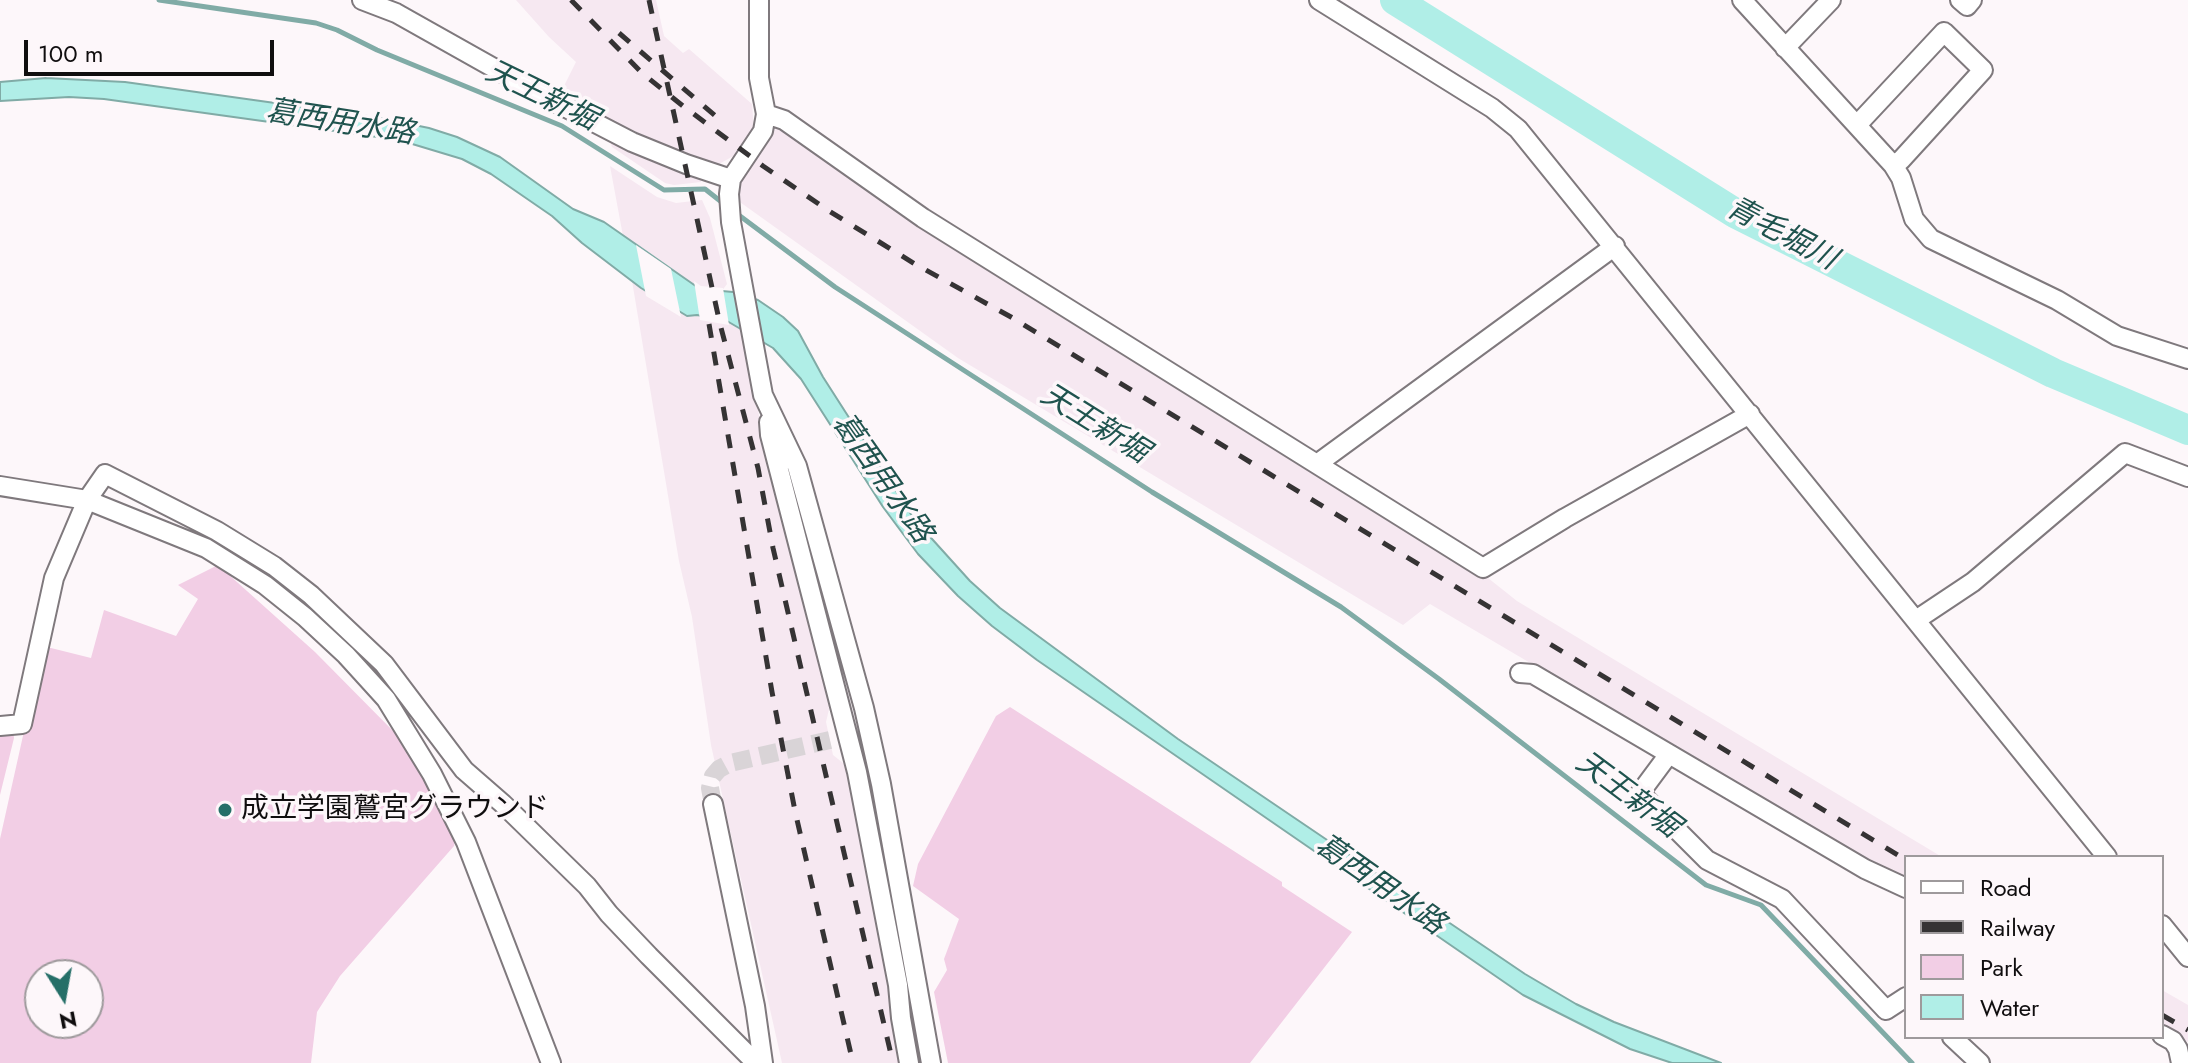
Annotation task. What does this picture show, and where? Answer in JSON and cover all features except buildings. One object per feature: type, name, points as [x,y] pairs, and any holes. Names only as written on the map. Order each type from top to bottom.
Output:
[{"type":"street","points":[[362,0],[396,13],[632,142],[730,186]]},
{"type":"street","points":[[759,0],[759,78],[766,114],[763,131],[730,186],[731,222],[763,395],[797,466],[864,708],[881,784],[931,1063]]},
{"type":"street","points":[[1319,0],[1507,119],[1524,135],[2105,855]]},
{"type":"street","points":[[1742,0],[1893,165],[1901,178],[1914,219],[1931,239],[2057,300],[2117,336],[2188,359]]},
{"type":"street","points":[[1785,48],[1831,0]]},
{"type":"street","points":[[1960,0],[1967,6],[1972,0]]},
{"type":"street","points":[[1857,125],[1944,32],[1983,70],[1893,165]]},
{"type":"street","points":[[766,114],[784,120],[923,218],[1483,568],[1750,414]]},
{"type":"street","points":[[1317,464],[1615,246]]},
{"type":"street","points":[[770,411],[770,435],[839,738],[857,772],[898,985],[909,1063]]},
{"type":"street","points":[[1916,620],[1973,582],[2125,453],[2188,477]]},
{"type":"street","points":[[0,726],[22,724],[51,588],[87,500],[105,474],[217,531],[274,566],[311,595],[384,664],[464,770],[587,886],[609,914],[756,1063]]},
{"type":"street","points":[[0,486],[87,500],[153,524],[206,548],[265,585],[346,655],[386,699],[432,774],[466,842],[551,1063]]},
{"type":"street","points":[[1520,673],[1533,674],[1865,869],[1904,887]]},
{"type":"street","points":[[1669,754],[1640,793],[1707,860],[1782,899],[1886,1010],[1904,998]]},
{"type":"street","points":[[713,804],[757,1016],[763,1063]]},
{"type":"street","points":[[2164,927],[2188,957]]},
{"type":"street","points":[[898,985],[911,1015],[924,1026]]},
{"type":"street","points":[[726,1033],[757,1016]]},
{"type":"street","points":[[2164,1036],[2173,1041],[2181,1063]]},
{"type":"street","points":[[1954,1039],[1980,1063]]},
{"type":"shaded area","points":[[516,0],[656,0],[664,36],[683,53],[689,49],[752,104],[754,129],[739,153],[719,164],[706,164],[603,121],[559,96],[576,62]]},
{"type":"shaded area","points":[[784,128],[1483,574],[1517,601],[1939,855],[1904,855],[1904,877],[1870,863],[1430,604],[1403,625],[958,358],[737,200],[744,171],[771,130]]},
{"type":"shaded area","points":[[608,136],[700,175],[701,182],[665,183],[612,147]]},
{"type":"shaded area","points":[[610,166],[657,197],[676,203],[702,200],[710,218],[727,284],[721,292],[700,289],[623,236]]},
{"type":"shaded area","points":[[632,281],[686,316],[727,321],[742,331],[770,470],[831,701],[826,722],[833,755],[843,763],[847,772],[902,1063],[782,1063],[711,745],[692,617],[679,561]]},
{"type":"shaded area","points":[[2164,991],[2188,1005],[2188,1042],[2164,1028]]},
{"type":"green space","name":"成立学園鷲宮グラウンド","points":[[218,565],[315,652],[405,743],[456,834],[454,846],[340,976],[317,1012],[311,1063],[0,1063],[0,839],[43,646],[91,658],[104,610],[176,636],[198,599],[178,585]]},
{"type":"green space","points":[[1010,707],[1282,882],[1282,886],[1352,932],[1250,1063],[948,1063],[934,992],[947,970],[944,959],[959,919],[913,886],[918,864],[996,716]]},
{"type":"green space","points":[[13,731],[14,738],[0,795],[0,732]]},
{"type":"water","name":"葛西用水路","points":[[46,78],[125,82],[375,117],[429,128],[500,157],[573,209],[604,222],[700,289],[733,292],[758,300],[798,331],[823,377],[914,519],[970,581],[1000,608],[1178,739],[1525,974],[1614,1022],[1721,1063],[1672,1063],[1630,1049],[1523,995],[1037,660],[958,596],[918,554],[883,507],[801,379],[773,348],[727,321],[687,316],[641,288],[552,216],[491,174],[462,159],[399,140],[104,99],[69,97],[0,101],[0,82]]},
{"type":"pier","points":[[636,245],[671,269],[681,317],[646,296]]},
{"type":"pier","points":[[694,281],[701,286],[723,288],[729,325],[700,320]]},
{"type":"waterway","name":"天王新堀","points":[[159,0],[316,23],[337,30],[377,50],[562,126],[664,190],[705,189],[724,204]]},
{"type":"waterway","name":"青毛堀川","points":[[1395,0],[1735,213],[2053,373],[2188,430]]},
{"type":"waterway","name":"天王新堀","points":[[736,213],[835,287],[1152,492],[1341,607],[1706,885],[1761,905],[1912,1063]]},
{"type":"tunnel","points":[[713,804],[710,788],[713,776],[719,769],[730,763],[830,740]]},
{"type":"railway","points":[[571,0],[642,73],[763,166],[829,211],[915,264],[1011,317],[1904,859]]},
{"type":"railway","points":[[649,0],[720,324],[758,468],[773,548],[893,1063]]},
{"type":"railway","points":[[619,33],[719,119]]},
{"type":"railway","points":[[709,324],[795,811],[853,1063]]},
{"type":"railway","points":[[2164,1016],[2188,1030]]},
{"type":"place","name":"成立学園鷲宮グラウンド","points":[[225,810]]}]
